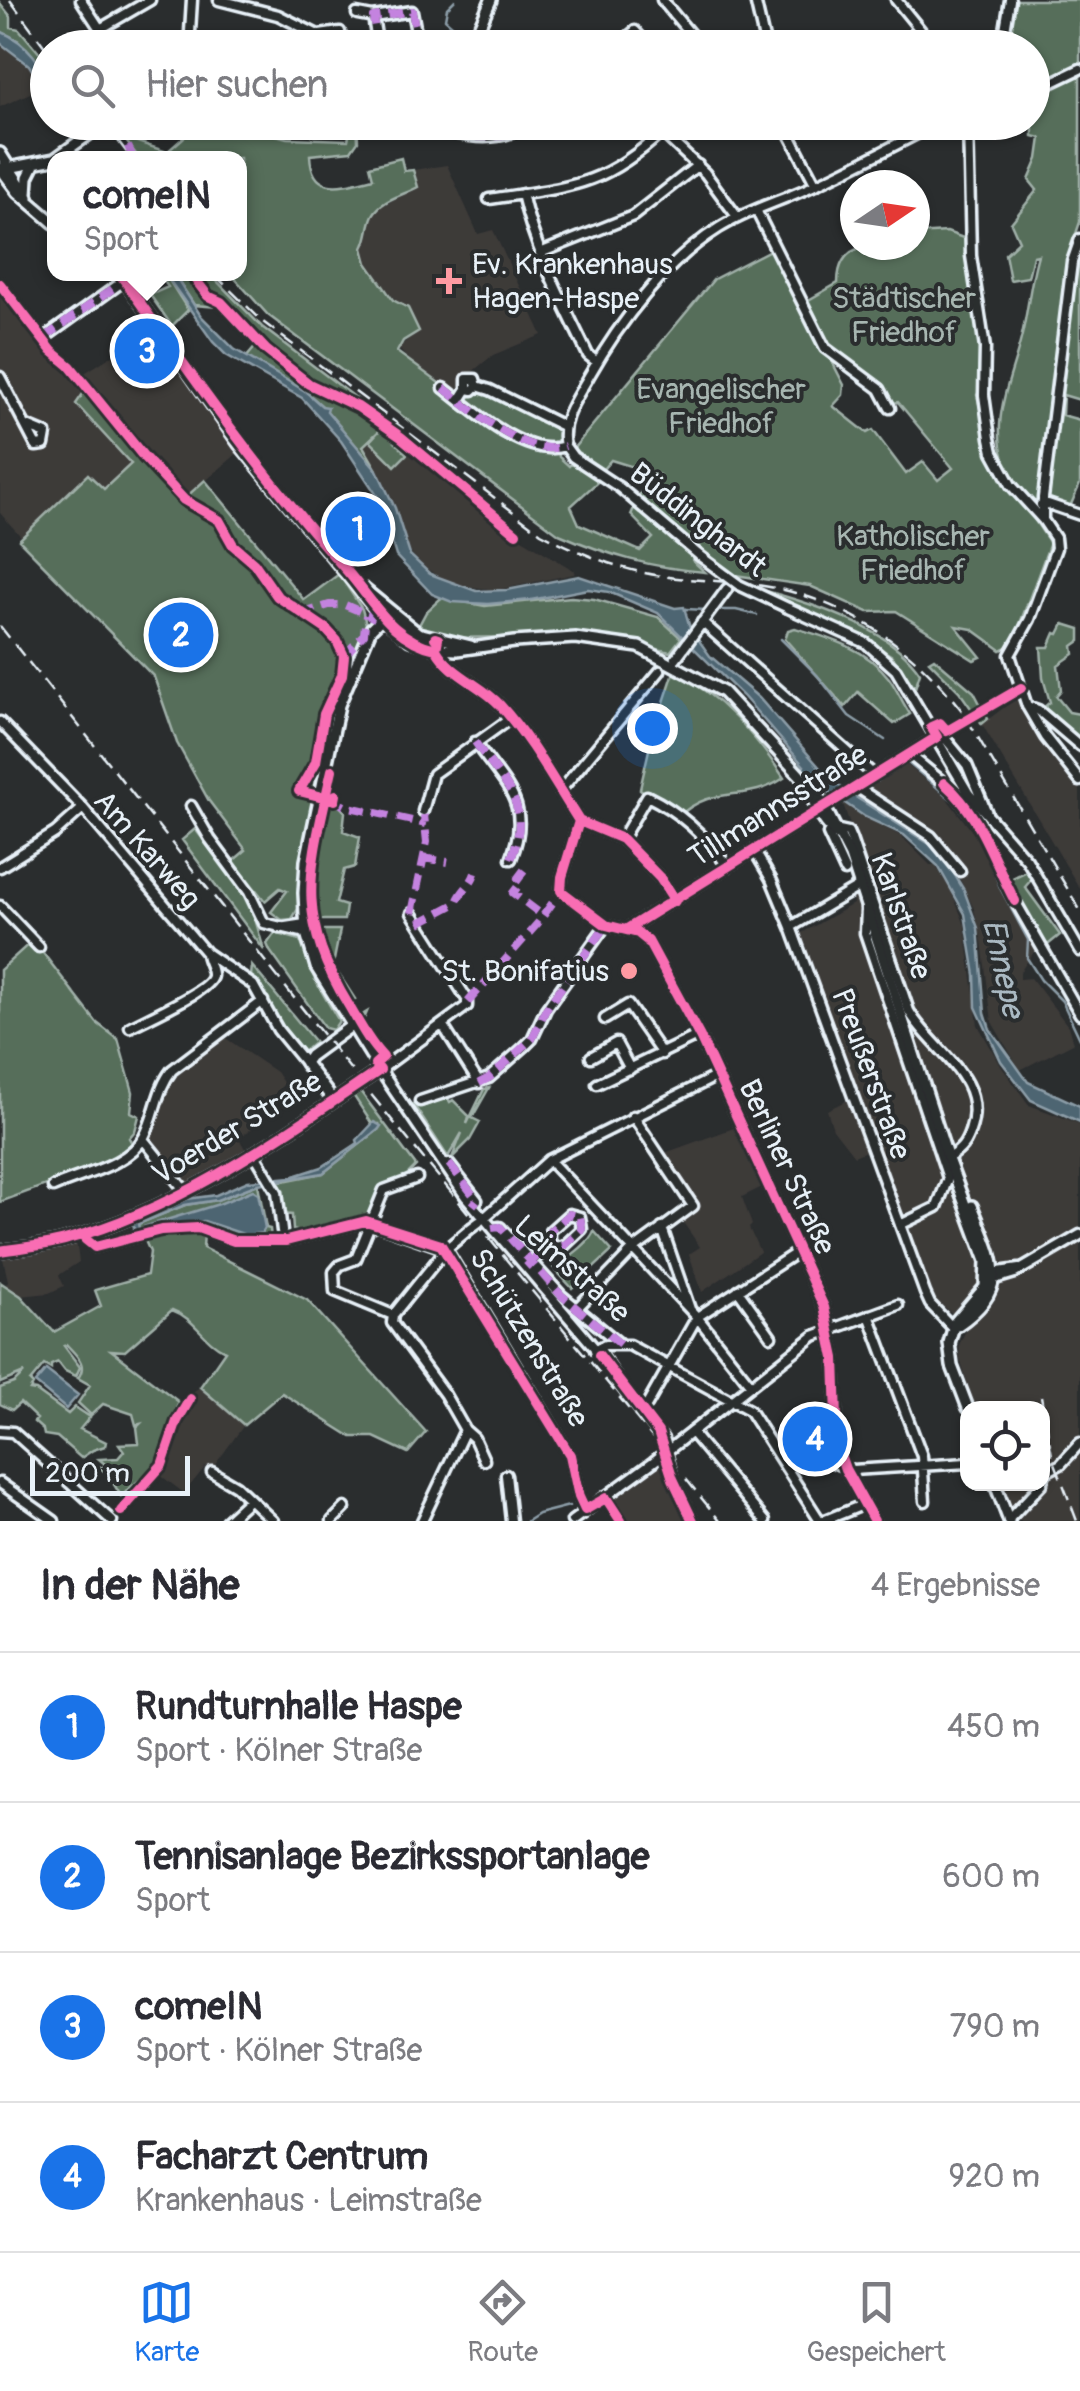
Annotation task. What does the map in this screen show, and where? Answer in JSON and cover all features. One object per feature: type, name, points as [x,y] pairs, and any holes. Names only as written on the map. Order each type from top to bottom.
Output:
[{"type":"main road","points":[[478,30],[492,0]]},
{"type":"main road","points":[[0,153],[3,168],[47,216]]},
{"type":"main road","points":[[3,168],[47,161]]},
{"type":"main road","points":[[29,199],[28,177],[34,165]]},
{"type":"main road","points":[[126,281],[239,444],[388,618]]},
{"type":"main road","points":[[358,584],[367,598],[415,643],[458,650],[575,638],[638,647],[676,658],[740,707],[810,789],[837,831],[910,1024],[978,1241],[993,1275]]},
{"type":"main road","points":[[367,598],[370,633]]},
{"type":"main road","points":[[380,1070],[316,968],[305,928],[306,861],[346,686],[370,633],[388,618]]},
{"type":"main road","points":[[638,647],[713,684]]},
{"type":"main road","points":[[333,1100],[305,1064],[351,1026]]},
{"type":"main road","name":"Voerder Straße","points":[[0,1251],[87,1241],[254,1153],[380,1070]]},
{"type":"main road","points":[[949,1152],[994,1259],[985,1302],[956,1325],[949,1343],[950,1358],[965,1401]]},
{"type":"main road","points":[[997,1491],[1008,1521]]},
{"type":"street","points":[[81,0],[100,29],[106,29],[150,0]]},
{"type":"street","points":[[190,30],[192,0]]},
{"type":"street","points":[[220,0],[278,15],[308,30]]},
{"type":"street","points":[[662,0],[687,30]]},
{"type":"street","points":[[755,0],[762,30]]},
{"type":"street","points":[[896,0],[920,30]]},
{"type":"street","points":[[1004,30],[1007,1]]},
{"type":"street","points":[[357,14],[373,17],[412,11],[416,30]]},
{"type":"street","points":[[373,17],[375,30]]},
{"type":"street","points":[[1050,83],[1080,69]]},
{"type":"street","points":[[489,199],[600,178],[630,162],[653,140]]},
{"type":"street","points":[[671,140],[698,165],[738,218]]},
{"type":"street","points":[[792,140],[816,185]]},
{"type":"street","points":[[565,446],[563,426],[597,362],[669,270],[700,242],[738,218],[816,185],[905,140]]},
{"type":"street","points":[[968,140],[971,256],[985,348],[984,396],[990,438],[1012,485],[1043,520],[1055,538],[1056,548],[1030,619],[1010,654],[1026,706],[1080,781]]},
{"type":"street","points":[[540,253],[633,216],[698,165]]},
{"type":"street","points":[[522,194],[540,253],[588,355],[597,362]]},
{"type":"street","points":[[756,210],[825,348],[880,389],[890,408]]},
{"type":"street","points":[[1043,520],[1072,262],[1080,239]]},
{"type":"street","points":[[44,338],[118,281]]},
{"type":"street","points":[[0,378],[27,426]]},
{"type":"street","points":[[460,400],[472,387],[563,426]]},
{"type":"street","name":"Büddinghardt","points":[[444,388],[497,428],[519,439],[550,449],[565,446],[573,457],[620,488],[740,585],[828,623],[877,651],[906,684],[968,794],[1027,860],[1080,951]]},
{"type":"street","points":[[1031,507],[1044,502],[1080,515]]},
{"type":"street","points":[[676,658],[727,589]]},
{"type":"street","points":[[708,614],[875,776]]},
{"type":"street","points":[[437,644],[444,662],[495,699],[511,718],[579,821],[622,839],[660,878],[674,901]]},
{"type":"street","points":[[560,792],[660,671]]},
{"type":"street","points":[[1026,706],[1038,710],[1080,746]]},
{"type":"street","points":[[424,810],[432,774],[511,718]]},
{"type":"street","name":"Am Karweg","points":[[1,724],[82,808],[206,953],[253,985],[278,1030],[305,1064]]},
{"type":"street","name":"Tillmannsstraße","points":[[626,929],[936,738]]},
{"type":"street","points":[[475,742],[520,810],[520,836],[511,860]]},
{"type":"street","points":[[910,755],[944,782]]},
{"type":"street","points":[[854,788],[931,836],[960,871]]},
{"type":"street","points":[[622,839],[647,796],[682,817],[728,866]]},
{"type":"street","points":[[191,806],[267,925],[305,928]]},
{"type":"street","points":[[0,867],[55,833],[82,808]]},
{"type":"street","points":[[579,821],[560,891],[606,925],[626,929],[648,941]]},
{"type":"street","points":[[837,831],[828,834],[845,871]]},
{"type":"street","name":"Karlstraße","points":[[837,831],[848,832],[851,839],[910,1024],[953,1062],[972,1092],[976,1108],[973,1123],[963,1147],[949,1152]]},
{"type":"street","name":"Preußerstraße","points":[[754,850],[791,928],[925,1293],[941,1314],[956,1325]]},
{"type":"street","points":[[791,928],[860,886]]},
{"type":"street","points":[[1015,902],[1080,1014]]},
{"type":"street","points":[[0,906],[39,946]]},
{"type":"street","points":[[866,906],[865,932],[948,1183],[932,1212],[900,1225]]},
{"type":"street","name":"Voerder Straße","points":[[380,1070],[465,1010],[468,1002],[412,913]]},
{"type":"street","points":[[647,918],[648,941]]},
{"type":"street","points":[[420,1100],[490,1078],[532,1039],[546,1010],[606,925]]},
{"type":"street","name":"Berliner Straße","points":[[648,941],[698,1034],[799,1251],[830,1328],[837,1382],[836,1442],[845,1469],[874,1521]]},
{"type":"street","points":[[130,1027],[210,982],[212,974],[206,953]]},
{"type":"street","points":[[53,1186],[117,1161],[143,1140],[163,1081],[172,1070],[263,1001]]},
{"type":"street","points":[[606,1019],[628,1005],[662,1054]]},
{"type":"street","points":[[443,1026],[479,1083]]},
{"type":"street","points":[[597,1084],[698,1034]]},
{"type":"street","points":[[591,1057],[616,1043],[630,1070]]},
{"type":"street","name":"Leimstraße","points":[[380,1070],[482,1220],[492,1228],[500,1227],[596,1352],[618,1344],[629,1345],[733,1399],[754,1415],[822,1521]]},
{"type":"street","points":[[484,1460],[474,1438],[392,1323],[393,1315],[446,1249],[549,1160],[717,1076]]},
{"type":"street","points":[[578,1308],[633,1250],[693,1206],[633,1116]]},
{"type":"street","points":[[143,1140],[186,1192]]},
{"type":"street","points":[[254,1153],[277,1192],[282,1231]]},
{"type":"street","points":[[549,1160],[694,1314],[751,1385]]},
{"type":"street","name":"Leimstraße","points":[[449,1164],[477,1200],[473,1205]]},
{"type":"street","points":[[393,1315],[338,1294],[332,1287],[332,1276],[340,1265],[356,1260],[384,1190],[417,1178]]},
{"type":"street","points":[[529,1264],[550,1244],[550,1231],[569,1214],[580,1218],[582,1229],[565,1245],[550,1244]]},
{"type":"street","points":[[87,1241],[95,1247],[161,1230],[198,1228],[234,1242],[286,1242],[372,1220],[446,1249]]},
{"type":"street","points":[[662,1228],[694,1314]]},
{"type":"street","points":[[993,1275],[1019,1269],[1080,1235]]},
{"type":"street","name":"Schützenstraße","points":[[446,1249],[570,1455],[586,1510]]},
{"type":"street","points":[[647,1405],[694,1314],[799,1251]]},
{"type":"street","name":"Leimstraße","points":[[529,1264],[618,1344]]},
{"type":"street","points":[[738,1290],[771,1336]]},
{"type":"street","points":[[572,1521],[814,1336],[898,1305]]},
{"type":"street","points":[[869,1316],[923,1466],[925,1501]]},
{"type":"street","points":[[596,1352],[658,1432],[673,1479],[693,1521]]},
{"type":"street","points":[[422,1521],[465,1430]]},
{"type":"street","points":[[0,1431],[12,1432],[112,1521]]},
{"type":"street","points":[[691,1432],[765,1521]]},
{"type":"street","points":[[1050,1470],[1080,1443]]},
{"type":"street","points":[[778,1451],[794,1446],[845,1469],[960,1464]]},
{"type":"street","points":[[212,1472],[273,1521]]},
{"type":"street","points":[[506,1476],[511,1521]]},
{"type":"street","points":[[0,1483],[54,1521]]},
{"type":"street","points":[[1008,1521],[1034,1491]]},
{"type":"street","points":[[226,1521],[250,1499]]},
{"type":"street","points":[[822,1521],[865,1504]]},
{"type":"street","points":[[332,1521],[344,1508]]},
{"type":"shaded area","points":[[0,44],[30,68],[30,93],[0,107]]},
{"type":"shaded area","name":"Ev. Krankenhaus Hagen-Haspe","points":[[447,165],[478,234],[493,230],[542,335],[493,355],[454,393],[398,348],[418,331],[367,263],[363,248],[378,208],[418,187],[413,170]]},
{"type":"shaded area","points":[[0,295],[46,348],[83,374],[151,331],[239,452],[179,504],[110,490],[84,480],[25,541],[0,513]]},
{"type":"shaded area","points":[[382,428],[432,463],[507,530],[575,571],[574,574],[497,590],[454,585],[425,568],[409,551],[395,507],[363,445]]},
{"type":"shaded area","points":[[1018,697],[1042,741],[1080,789],[1080,889],[982,724]]},
{"type":"shaded area","points":[[906,764],[945,796],[977,838],[1001,892],[1006,893],[1036,949],[1020,972],[1020,979],[1031,978],[1068,1026],[1073,1043],[1020,1070],[992,1022],[982,942],[974,909],[957,873],[962,869],[920,823],[867,788]]},
{"type":"shaded area","points":[[842,801],[863,817],[901,836],[930,865],[935,865],[950,888],[965,925],[978,1025],[1029,1105],[1080,1124],[1080,1521],[1016,1521],[1005,1491],[1050,1491],[1050,1401],[973,1401],[959,1345],[968,1326],[935,1300],[878,1146],[854,1156],[833,1129],[827,1110],[858,1095],[800,934],[853,904],[852,896],[871,886]]},
{"type":"shaded area","points":[[221,1035],[276,1072],[284,1084],[277,1091],[285,1104],[239,1138],[246,1151],[186,1189],[146,1139],[165,1082]]},
{"type":"shaded area","points":[[734,1128],[762,1187],[742,1197],[760,1252],[702,1292],[689,1254],[700,1247],[680,1218],[699,1207],[662,1154]]},
{"type":"shaded area","points":[[76,1240],[79,1262],[59,1275],[64,1286],[49,1293],[21,1296],[6,1284],[2,1254]]},
{"type":"shaded area","points":[[200,1387],[244,1425],[212,1469],[206,1466],[184,1493],[152,1469],[164,1449],[179,1401]]},
{"type":"shaded area","points":[[660,1463],[688,1521],[618,1521],[605,1503]]},
{"type":"green space","points":[[1013,0],[1080,0],[1080,222],[1067,260],[1039,499],[1035,502],[1021,490],[1005,462],[1000,427],[1038,255],[1033,256],[1028,277],[1010,280],[1005,254],[1019,241],[1011,223],[1037,190],[1029,180],[1041,140],[1050,140],[1050,30],[1008,30]]},
{"type":"green space","points":[[0,3],[11,17],[11,27],[19,29],[30,42],[30,54],[19,41],[0,31]]},
{"type":"green space","points":[[125,140],[132,140],[164,151],[134,151]]},
{"type":"green space","points":[[181,140],[358,140],[351,151],[310,155],[317,178],[323,183],[341,185],[373,178],[370,166],[401,158],[404,171],[413,170],[418,187],[377,210],[363,248],[367,263],[393,300],[408,308],[419,331],[403,341],[397,352],[507,433],[469,404],[465,398],[469,393],[485,390],[556,425],[560,442],[552,448],[514,436],[547,448],[558,449],[559,457],[569,466],[576,459],[604,476],[571,506],[579,524],[640,551],[653,538],[631,515],[642,489],[653,484],[659,475],[611,460],[603,469],[573,449],[714,279],[774,248],[844,385],[843,395],[833,406],[867,433],[873,430],[906,474],[923,462],[938,480],[953,468],[898,402],[893,403],[878,381],[827,347],[805,302],[838,283],[844,260],[930,260],[930,233],[947,232],[966,239],[980,345],[981,389],[977,395],[991,455],[1050,543],[1012,645],[1001,650],[972,629],[956,626],[981,657],[974,660],[896,611],[868,612],[810,586],[735,575],[701,553],[693,561],[705,572],[630,559],[559,534],[268,315],[237,281],[247,281],[247,151],[168,151]]},
{"type":"green space","points":[[1080,244],[1080,400],[1063,395],[1062,415],[1080,420],[1080,484],[1069,509],[1046,497]]},
{"type":"green space","points":[[164,281],[169,281],[188,310],[172,326],[150,295],[168,287]]},
{"type":"green space","points":[[179,281],[217,281],[262,327],[385,420],[382,429],[407,454],[395,466],[370,441],[379,431],[363,446],[377,470],[305,391],[246,358],[257,345],[219,307],[194,305]]},
{"type":"green space","points":[[87,388],[184,499],[205,480],[304,600],[339,574],[362,609],[366,624],[362,642],[344,684],[301,870],[298,909],[292,919],[282,920],[271,912],[287,891],[280,888],[265,901],[233,861],[246,850],[209,801],[177,743],[154,677],[19,540],[88,474],[104,489],[131,464],[76,404]]},
{"type":"green space","points":[[766,591],[851,620],[891,643],[920,673],[915,688],[892,656],[858,634]]},
{"type":"green space","points":[[571,597],[594,599],[658,617],[681,638],[670,652],[604,636],[441,638],[418,627],[426,612],[441,598],[485,606]]},
{"type":"green space","points":[[1064,624],[1080,629],[1080,641],[1073,646],[1074,654],[1058,665],[1061,690],[1056,696],[1069,712],[1080,714],[1080,743],[1041,710],[1050,702],[1043,678],[1041,647],[1049,647]]},
{"type":"green space","points":[[795,628],[834,640],[870,659],[889,678],[910,714],[894,724],[858,692],[845,707],[785,639],[788,630]]},
{"type":"green space","points":[[934,658],[974,692],[988,719],[982,724],[959,691],[929,661]]},
{"type":"green space","points":[[674,672],[706,692],[736,718],[784,778],[756,791],[704,800],[677,818],[640,789]]},
{"type":"green space","points":[[327,801],[338,804],[345,812],[343,831],[360,837],[355,867],[344,870],[336,903],[346,906],[344,920],[316,920],[315,860]]},
{"type":"green space","points":[[195,829],[249,898],[264,950],[182,840]]},
{"type":"green space","points":[[1027,871],[1031,880],[1025,887],[1060,935],[1044,948],[1006,881]]},
{"type":"green space","points":[[340,930],[333,965],[355,999],[351,1001],[362,1015],[367,1012],[362,1024],[324,957],[317,932]]},
{"type":"green space","points":[[275,933],[300,940],[315,980],[339,1021],[333,1030],[325,1028],[270,951],[267,944]]},
{"type":"green space","points":[[33,940],[97,1023],[118,1039],[133,1092],[131,1112],[139,1116],[129,1138],[132,1143],[111,1161],[0,1202],[0,970]]},
{"type":"green space","points":[[252,966],[315,1042],[301,1054],[251,976]]},
{"type":"green space","points":[[489,1088],[472,1118],[480,1122],[470,1140],[452,1158],[462,1133],[448,1157],[413,1104],[419,1102],[422,1107],[447,1097],[469,1116],[467,1124],[484,1089]]},
{"type":"green space","points":[[360,1091],[416,1166],[381,1190],[369,1216],[307,1234],[293,1230],[292,1215],[282,1214],[273,1183],[323,1173],[378,1130],[379,1124],[372,1124],[353,1095]]},
{"type":"green space","points":[[258,1184],[271,1239],[235,1240],[202,1229],[140,1233],[138,1224],[185,1205],[217,1200]]},
{"type":"green space","points":[[173,1230],[204,1232],[203,1248],[307,1300],[426,1432],[408,1453],[374,1437],[352,1437],[282,1393],[244,1425],[200,1387],[225,1351],[172,1310],[125,1351],[111,1350],[179,1402],[154,1465],[121,1496],[107,1473],[95,1465],[103,1468],[105,1464],[99,1459],[118,1458],[124,1451],[119,1444],[139,1443],[140,1424],[136,1425],[133,1414],[103,1404],[91,1415],[78,1403],[90,1385],[78,1378],[82,1364],[67,1345],[64,1346],[80,1367],[76,1376],[58,1362],[51,1369],[44,1365],[30,1382],[30,1390],[68,1414],[75,1407],[90,1417],[80,1429],[106,1442],[105,1446],[81,1458],[57,1437],[44,1435],[34,1422],[37,1419],[20,1403],[12,1410],[0,1404],[0,1388],[14,1383],[24,1373],[0,1383],[0,1282],[21,1296],[54,1332],[101,1306],[95,1290],[147,1275],[150,1252],[143,1236]]},
{"type":"green space","points":[[594,1231],[612,1251],[572,1288],[551,1265],[554,1261],[558,1265],[573,1254]]},
{"type":"water","points":[[0,31],[18,41],[30,52],[30,67],[29,65],[0,43]]},
{"type":"water","points":[[170,281],[178,281],[201,316],[234,349],[328,407],[327,411],[377,470],[395,508],[410,555],[430,574],[476,591],[507,590],[579,576],[675,608],[684,607],[690,628],[710,656],[759,698],[822,770],[843,789],[931,845],[945,859],[964,890],[978,928],[985,1013],[990,1029],[1028,1082],[1080,1106],[1080,1122],[1031,1100],[1001,1061],[976,1007],[965,914],[938,866],[904,835],[865,817],[806,776],[804,766],[743,696],[658,613],[609,592],[588,589],[488,604],[452,602],[432,594],[396,556],[378,497],[341,441],[302,398],[226,355]]},
{"type":"water","points":[[374,1122],[381,1126],[378,1130],[323,1173],[258,1184],[217,1200],[185,1205],[138,1224],[140,1233],[134,1234],[134,1226],[129,1222],[187,1199],[216,1195],[248,1181],[291,1177],[322,1167],[358,1143]]},
{"type":"water","points":[[253,1190],[258,1193],[265,1228],[262,1233],[246,1235],[204,1221],[143,1227],[219,1204]]},
{"type":"water","points":[[46,1370],[78,1395],[66,1409],[35,1383]]},
{"type":"waterway","points":[[455,0],[447,8],[445,19],[458,30]]},
{"type":"waterway","name":"Ennepe","points":[[685,609],[707,610]]},
{"type":"waterway","name":"Ennepe","points":[[715,610],[757,615]]},
{"type":"waterway","name":"Ennepe","points":[[781,639],[818,676],[849,716],[885,740]]},
{"type":"waterway","points":[[908,763],[953,801],[977,832],[1001,890],[1028,940],[1027,958],[1041,980],[1062,1001],[1080,1039]]},
{"type":"waterway","points":[[527,1521],[569,1506]]},
{"type":"railway","points":[[10,0],[32,30]]},
{"type":"railway","points":[[118,140],[126,151]]},
{"type":"railway","points":[[221,281],[263,322],[541,533],[630,570],[769,587],[811,598],[884,635],[926,670],[963,712],[1080,910]]},
{"type":"railway","points":[[0,626],[355,1075],[656,1442]]},
{"type":"railway","points":[[1041,1396],[1052,1455],[1077,1521]]},
{"type":"railway","points":[[686,1479],[720,1521]]},
{"type":"marked path","points":[[375,30],[373,17],[412,11],[416,30]]},
{"type":"marked path","points":[[128,146],[130,151]]},
{"type":"marked path","points":[[44,338],[124,281]]},
{"type":"marked path","points":[[444,388],[517,439],[534,446],[565,446]]},
{"type":"marked path","points":[[301,614],[329,605],[345,605],[375,618]]},
{"type":"marked path","points":[[344,656],[364,634],[366,615]]},
{"type":"marked path","points":[[475,742],[505,784],[517,809],[517,840],[511,859]]},
{"type":"marked path","points":[[331,799],[345,806],[426,824]]},
{"type":"marked path","points":[[412,913],[427,842],[424,815]]},
{"type":"marked path","points":[[423,858],[448,862]]},
{"type":"marked path","points":[[524,870],[513,893],[542,915]]},
{"type":"marked path","points":[[419,923],[457,903],[475,873]]},
{"type":"marked path","points":[[468,1002],[561,891]]},
{"type":"marked path","points":[[479,1083],[532,1039],[546,1009],[606,925]]},
{"type":"marked path","points":[[449,1164],[477,1200],[473,1205]]},
{"type":"marked path","points":[[526,1267],[550,1244],[565,1245],[582,1229],[580,1217],[569,1214],[550,1231],[550,1244]]},
{"type":"marked path","points":[[492,1228],[500,1227],[561,1295],[620,1344]]},
{"type":"cycle path","points":[[125,281],[257,463],[375,607],[407,637],[436,649]]},
{"type":"cycle path","points":[[196,281],[266,350],[309,384],[358,407],[401,437],[516,533]]},
{"type":"cycle path","points":[[0,284],[52,351],[70,366],[184,500],[219,520],[233,545],[254,563],[277,596],[337,641],[344,656],[342,675],[324,714],[316,762],[299,791],[335,800],[336,795]]},
{"type":"cycle path","points":[[435,638],[436,649],[449,666],[492,698],[511,718],[579,821]]},
{"type":"cycle path","points":[[627,929],[937,737],[931,727],[940,723],[947,731],[1021,688]]},
{"type":"cycle path","points":[[0,1251],[60,1241],[151,1209],[230,1167],[380,1070],[375,1064],[383,1057],[364,1033],[331,974],[313,917],[313,864],[332,770]]},
{"type":"cycle path","points":[[944,783],[968,809],[1015,901]]},
{"type":"cycle path","points":[[579,821],[561,891],[606,925],[638,933],[648,941],[700,1037],[824,1307],[835,1358],[838,1449],[874,1521]]},
{"type":"cycle path","points":[[579,821],[622,839],[660,878],[675,901]]},
{"type":"cycle path","points":[[85,1239],[95,1247],[161,1230],[198,1228],[234,1241],[286,1241],[366,1221],[441,1245],[570,1455],[585,1510],[606,1498],[621,1521]]},
{"type":"cycle path","points":[[599,1355],[658,1432],[673,1479],[693,1521]]},
{"type":"cycle path","points":[[121,1511],[162,1465],[177,1421],[190,1399]]},
{"type":"place","name":"Ev. Krankenhaus Hagen-Haspe","points":[[449,281]]},
{"type":"place","name":"comeIN","points":[[147,351]]},
{"type":"place","name":"Rundturnhalle Haspe","points":[[358,529]]},
{"type":"place","name":"Tennisanlage Bezirkssportanlage","points":[[181,635]]},
{"type":"place","name":"St. Bonifatius","points":[[629,971]]},
{"type":"place","name":"Facharzt Centrum","points":[[815,1439]]},
{"type":"park label","name":"Städtischer Friedhof","points":[[904,315]]},
{"type":"park label","name":"Evangelischer Friedhof","points":[[721,406]]},
{"type":"park label","name":"Katholischer Friedhof","points":[[913,553]]}]
